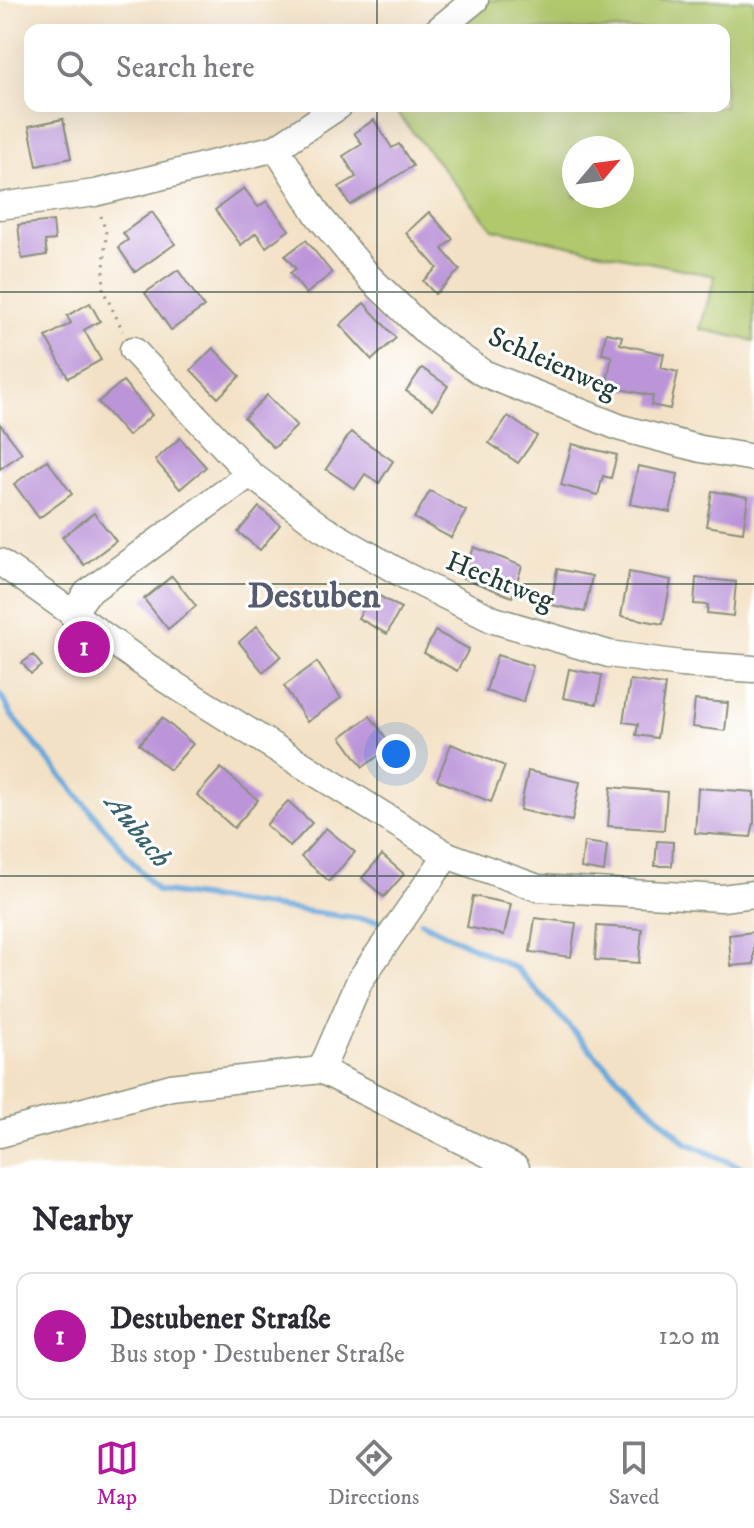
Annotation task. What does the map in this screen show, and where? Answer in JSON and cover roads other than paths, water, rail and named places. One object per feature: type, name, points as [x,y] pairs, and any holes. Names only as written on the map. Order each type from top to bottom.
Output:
[{"type":"street","points":[[445,24],[475,0]]},
{"type":"street","points":[[0,206],[95,193],[276,148],[330,112]]},
{"type":"street","name":"Schleienweg","points":[[276,148],[318,215],[369,277],[427,333],[483,373],[621,428],[701,449],[754,458]]},
{"type":"street","name":"Hechtweg","points":[[133,350],[250,474],[322,528],[404,575],[494,620],[609,654],[681,664],[754,669]]},
{"type":"street","points":[[72,614],[87,593],[250,474]]},
{"type":"street","points":[[0,562],[165,679],[447,855],[538,888],[722,898],[754,894]]},
{"type":"street","points":[[321,1070],[360,980],[447,855]]},
{"type":"street","points":[[0,1134],[171,1087],[321,1070],[516,1168]]},
{"type":"waterway","name":"Aubach","points":[[0,694],[12,716],[157,891],[385,922]]},
{"type":"waterway","name":"Aubach","points":[[421,922],[517,969],[599,1059],[685,1142],[742,1168]]},
{"type":"place","name":"Destubener Straße","points":[[84,647]]},
{"type":"district","name":"Destuben","points":[[314,596]]}]
